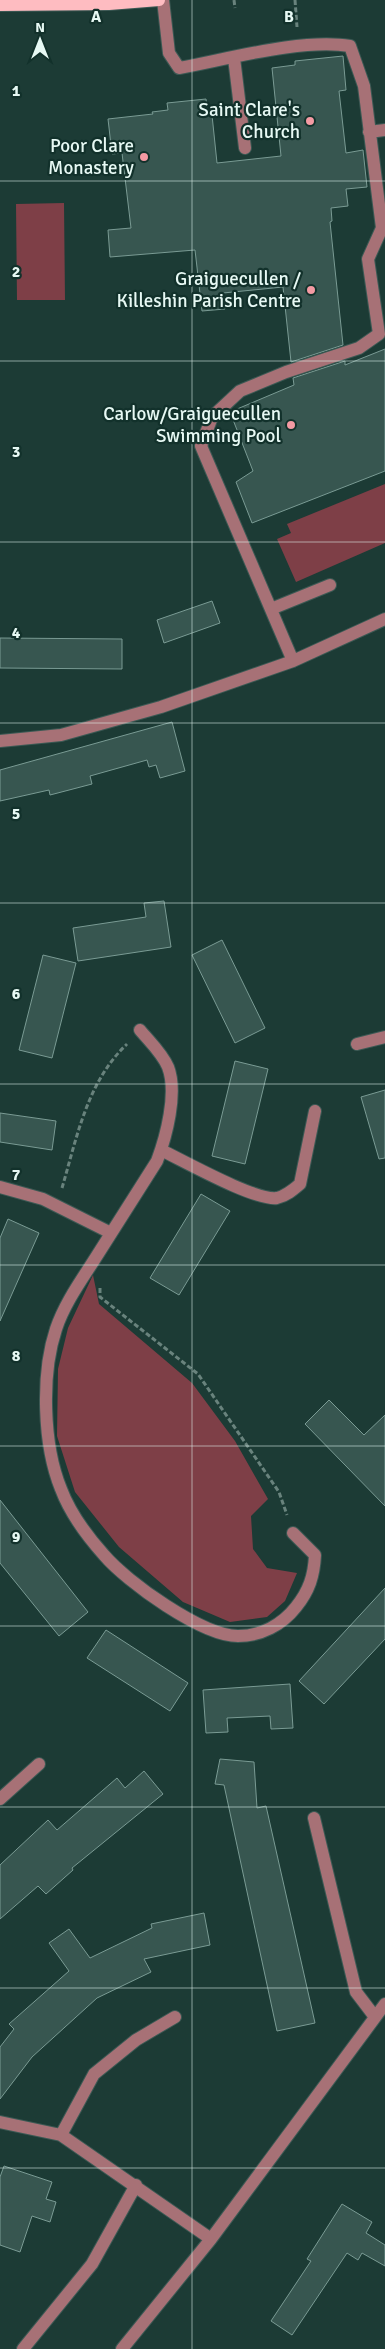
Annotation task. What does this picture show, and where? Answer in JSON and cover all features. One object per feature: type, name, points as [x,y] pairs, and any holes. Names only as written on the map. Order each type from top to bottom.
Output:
[{"type":"main road","points":[[3,3],[109,4],[159,0]]},
{"type":"street","points":[[162,0],[169,53],[179,68],[300,46],[337,44],[350,46],[364,86],[382,228],[368,259],[379,334],[358,348],[286,372],[240,391],[212,417],[201,446],[293,661]]},
{"type":"street","points":[[234,58],[245,148]]},
{"type":"street","points":[[369,132],[385,130]]},
{"type":"street","points":[[271,608],[330,585]]},
{"type":"street","points":[[0,741],[61,735],[161,707],[293,661],[385,618]]},
{"type":"street","points":[[140,1030],[168,1068],[171,1096],[166,1139],[157,1161],[70,1297],[56,1330],[49,1362],[47,1402],[51,1456],[61,1490],[81,1525],[105,1556],[143,1590],[181,1615],[213,1630],[236,1636],[273,1628],[288,1617],[304,1597],[314,1571],[315,1556],[293,1533]]},
{"type":"street","points":[[358,1044],[385,1037]]},
{"type":"street","points":[[161,1150],[255,1195],[276,1198],[291,1192],[300,1184],[315,1111]]},
{"type":"street","points":[[0,1186],[43,1199],[111,1233]]},
{"type":"street","points":[[0,1798],[39,1764]]},
{"type":"street","points":[[314,1818],[356,1992],[375,2017]]},
{"type":"street","points":[[122,2349],[211,2238],[385,2004]]},
{"type":"street","points":[[61,2135],[94,2074],[136,2040],[175,2016]]},
{"type":"street","points":[[0,2122],[61,2135],[211,2238]]},
{"type":"street","points":[[23,2349],[92,2264],[136,2185]]},
{"type":"path","points":[[234,0],[235,8]]},
{"type":"path","points":[[295,0],[300,46]]},
{"type":"path","points":[[57,1206],[90,1094],[112,1058],[140,1030]]},
{"type":"path","points":[[99,1252],[100,1297],[198,1374],[279,1492],[293,1533]]},
{"type":"shaded area","points":[[64,203],[65,300],[17,300],[16,204]]},
{"type":"shaded area","points":[[385,484],[385,543],[296,582],[277,539],[291,533],[287,524]]},
{"type":"shaded area","points":[[93,1275],[99,1304],[192,1383],[235,1441],[268,1499],[251,1516],[253,1549],[267,1568],[297,1573],[285,1601],[267,1617],[230,1622],[183,1602],[119,1547],[75,1492],[57,1436],[58,1369],[68,1328]]},
{"type":"building","points":[[343,56],[346,90],[339,91],[346,153],[363,150],[367,187],[346,189],[348,206],[331,208],[332,221],[330,222],[343,345],[291,362],[283,287],[223,293],[225,309],[202,311],[195,250],[110,257],[108,230],[131,228],[122,153],[112,154],[108,119],[153,114],[152,112],[168,110],[167,103],[206,99],[208,115],[212,115],[217,163],[281,156],[272,68],[295,65],[295,61]]},
{"type":"building","points":[[385,349],[385,471],[252,523],[236,482],[253,471],[230,412],[294,385],[293,378],[345,361],[345,365]]},
{"type":"building","points":[[212,601],[220,623],[164,643],[157,620]]},
{"type":"building","points":[[0,638],[122,639],[122,669],[0,668]]},
{"type":"building","points":[[172,722],[185,771],[160,778],[156,765],[149,767],[147,760],[90,776],[92,784],[50,795],[49,790],[0,801],[0,770]]},
{"type":"building","points":[[164,901],[171,947],[78,961],[73,928],[146,917],[144,903]]},
{"type":"building","points":[[222,940],[265,1028],[235,1043],[192,955]]},
{"type":"building","points":[[43,955],[76,963],[52,1058],[19,1050]]},
{"type":"building","points":[[235,1061],[268,1069],[245,1164],[212,1156]]},
{"type":"building","points":[[385,1090],[385,1158],[379,1159],[361,1097]]},
{"type":"building","points":[[0,1113],[56,1121],[52,1150],[0,1142]]},
{"type":"building","points":[[201,1194],[230,1211],[179,1295],[150,1278]]},
{"type":"building","points":[[8,1219],[39,1233],[0,1321],[0,1238]]},
{"type":"building","points":[[329,1400],[364,1435],[385,1415],[385,1506],[305,1424]]},
{"type":"building","points":[[0,1500],[88,1612],[59,1636],[0,1563]]},
{"type":"building","points":[[385,1588],[385,1639],[324,1704],[299,1681]]},
{"type":"building","points":[[106,1630],[188,1683],[170,1711],[87,1658]]},
{"type":"building","points":[[290,1684],[293,1728],[271,1729],[270,1716],[227,1718],[228,1732],[206,1733],[203,1690]]},
{"type":"building","points":[[220,1759],[254,1762],[257,1808],[266,1806],[315,2023],[277,2031],[224,1785],[215,1784]]},
{"type":"building","points":[[144,1771],[163,1794],[72,1868],[73,1870],[46,1894],[38,1886],[0,1919],[0,1865],[48,1820],[57,1830],[117,1778],[125,1788]]},
{"type":"building","points":[[204,1913],[210,1945],[144,1959],[151,1972],[97,1998],[32,2057],[0,2099],[0,2047],[14,2029],[9,2024],[69,1971],[49,1943],[69,1929],[90,1958],[152,1928],[151,1924]]},
{"type":"building","points":[[4,2166],[52,2182],[46,2199],[56,2202],[50,2222],[32,2216],[20,2252],[0,2245],[0,2177]]},
{"type":"building","points":[[342,2204],[372,2222],[366,2233],[385,2245],[385,2266],[362,2253],[358,2260],[347,2253],[292,2335],[271,2321],[311,2261],[307,2259]]},
{"type":"place","name":"Saint Clare's Church","points":[[310,121]]},
{"type":"place","name":"Poor Clare Monastery","points":[[144,157]]},
{"type":"place","name":"Graiguecullen / Killeshin Parish Centre","points":[[311,290]]},
{"type":"place","name":"Carlow/Graiguecullen Swimming Pool","points":[[291,425]]}]
